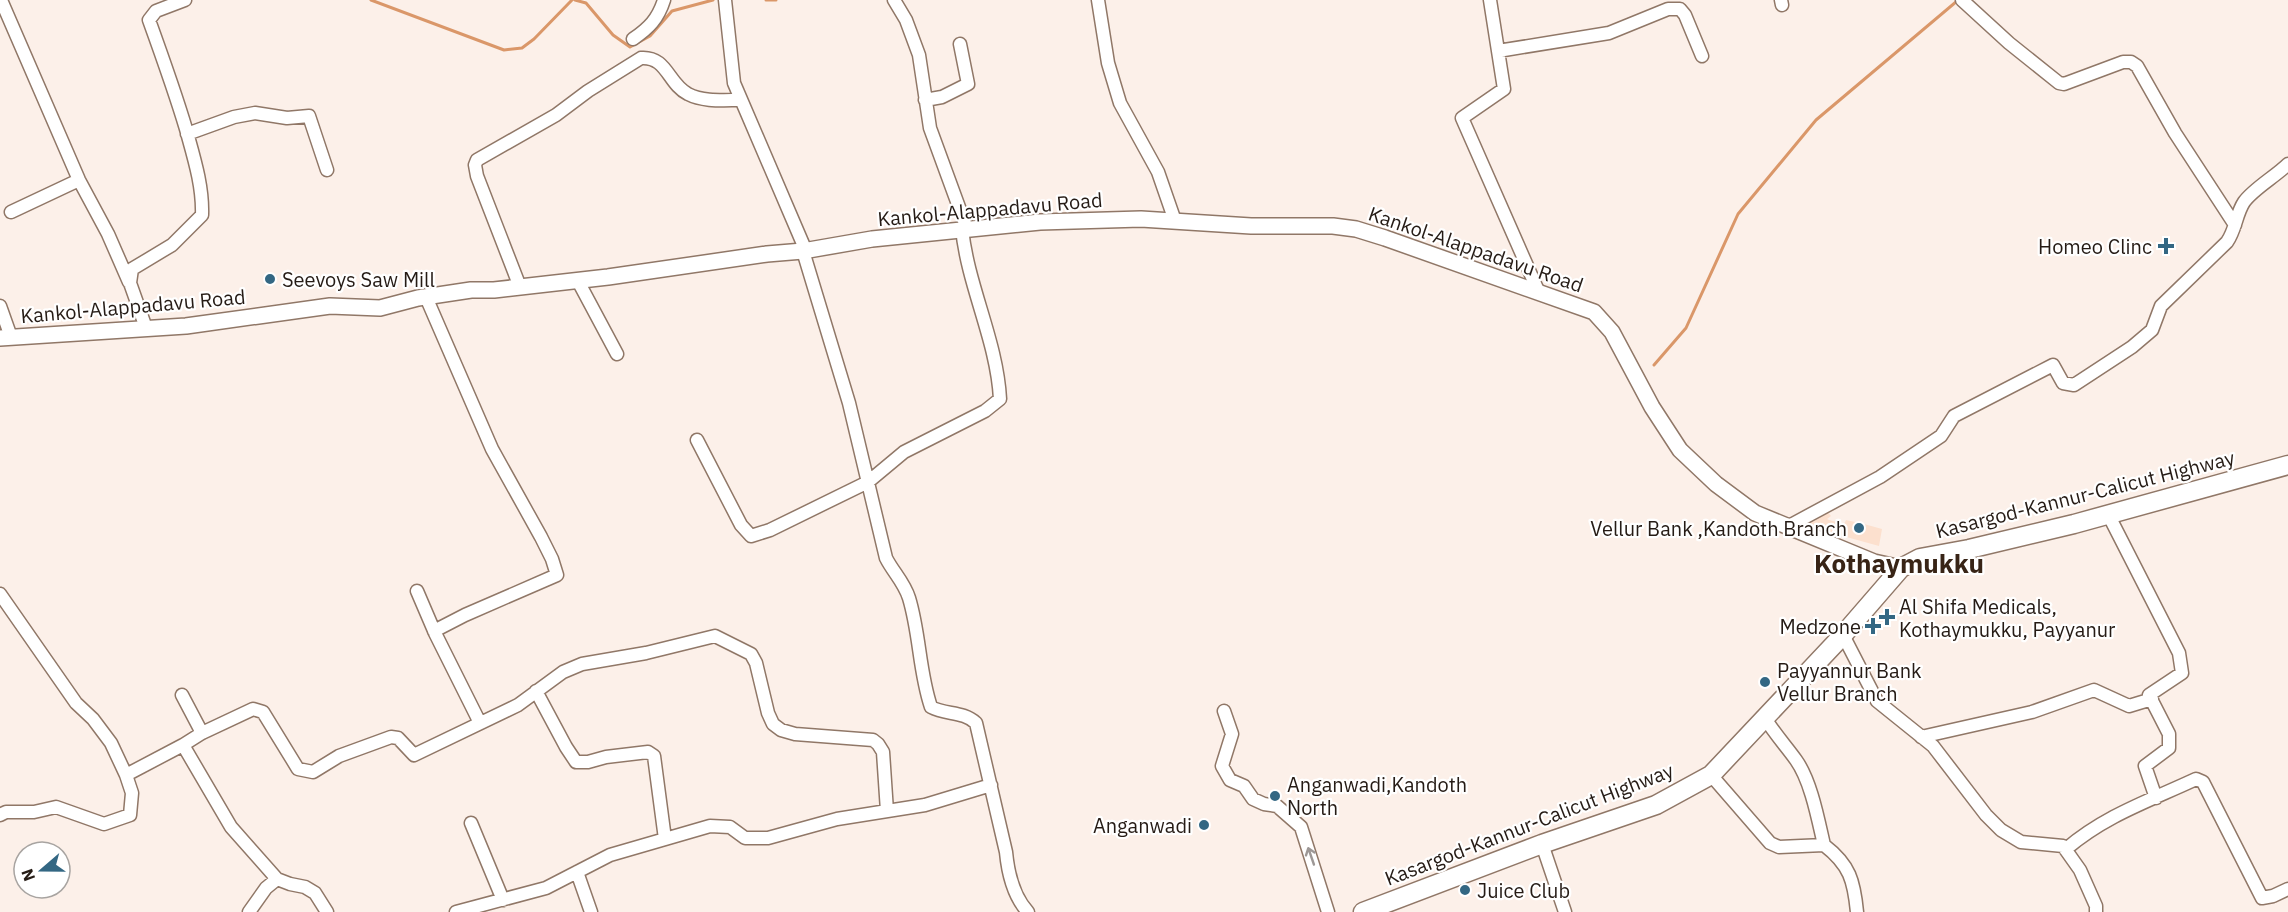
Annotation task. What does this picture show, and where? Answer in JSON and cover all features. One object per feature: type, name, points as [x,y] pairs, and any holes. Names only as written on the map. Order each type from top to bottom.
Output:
[{"type":"highway","name":"Kasargod-Kannur-Calicut Highway","points":[[1363,912],[1542,844],[1656,805],[1711,775],[1843,635],[1901,568],[1920,558],[1969,549],[2108,514],[2288,465]]},
{"type":"main road","name":"Kankol-Alappadavu Road","points":[[6,337],[186,326],[330,306],[380,308],[426,297],[578,281],[767,254],[805,251],[872,239],[1040,222],[1126,219],[1251,226],[1333,226],[1356,230],[1594,312],[1612,332],[1652,407],[1680,450],[1716,484],[1755,513],[1874,562],[1901,568]]},
{"type":"street","points":[[1,0],[79,180],[108,234],[130,283],[146,328]]},
{"type":"street","points":[[130,283],[132,269],[172,245],[202,215],[203,196],[187,134],[172,83],[149,20],[156,11],[185,0]]},
{"type":"street","points":[[633,39],[651,27],[664,0]]},
{"type":"street","points":[[725,0],[733,74],[740,100],[760,140],[805,251],[847,394],[886,558],[891,569],[898,575],[908,597],[920,646],[926,692],[931,707],[939,712],[951,712],[970,717],[976,723],[1012,884],[1028,912]]},
{"type":"street","points":[[697,440],[741,525],[751,536],[770,530],[868,482],[904,452],[985,411],[1000,399],[999,380],[974,291],[964,229],[930,128],[919,54],[906,20],[894,0]]},
{"type":"street","points":[[1098,0],[1108,63],[1120,103],[1158,172],[1175,221]]},
{"type":"street","points":[[1490,0],[1504,89],[1462,118],[1539,293]]},
{"type":"street","points":[[1964,1],[2009,44],[2064,84],[2123,62],[2131,62],[2137,66],[2175,133],[2235,225]]},
{"type":"street","points":[[1498,51],[1609,33],[1668,4],[1680,9],[1685,15],[1702,56]]},
{"type":"street","points":[[925,100],[942,97],[968,84],[960,44]]},
{"type":"street","points":[[520,287],[477,176],[475,165],[477,160],[556,115],[588,91],[641,58],[649,58],[662,63],[678,87],[689,95],[716,100],[740,100]]},
{"type":"street","points":[[187,134],[234,117],[255,113],[287,118],[309,116],[327,170]]},
{"type":"street","points":[[1789,526],[1880,477],[1941,436],[1954,416],[2053,365],[2063,383],[2069,385],[2074,385],[2103,366],[2152,330],[2161,306],[2227,242],[2233,233],[2245,200],[2288,164]]},
{"type":"street","points":[[10,212],[79,180]]},
{"type":"street","points":[[578,281],[617,354]]},
{"type":"street","points":[[426,297],[492,449],[541,537],[557,575],[434,631]]},
{"type":"street","points":[[0,306],[6,337]]},
{"type":"street","points":[[2108,514],[2179,653],[2182,673],[2150,695],[2169,734],[2169,748],[2145,766],[2156,798]]},
{"type":"street","points":[[417,591],[434,631],[480,723]]},
{"type":"street","points":[[0,594],[76,703],[93,719],[111,743],[132,793],[130,815],[104,824],[56,807],[34,812],[6,812],[0,815]]},
{"type":"street","points":[[1843,635],[1877,701],[1933,746],[1986,815],[2001,830],[2021,842],[2063,846],[2066,849],[2080,870],[2096,906],[2096,912]]},
{"type":"street","points":[[126,775],[202,733],[253,709],[263,712],[298,769],[313,772],[339,756],[391,737],[398,738],[414,756],[518,705],[563,672],[582,664],[715,636],[752,654],[768,713],[773,724],[781,730],[795,734],[873,740],[878,744],[883,752],[887,811]]},
{"type":"street","points":[[1921,737],[2032,712],[2094,690],[2129,706],[2152,699]]},
{"type":"street","points":[[536,691],[576,762],[648,752],[654,756],[665,839]]},
{"type":"street","points":[[182,695],[202,733]]},
{"type":"street","points":[[1224,711],[1232,734],[1222,766],[1230,780],[1244,786],[1253,799],[1277,806],[1301,827],[1328,912]]},
{"type":"street","points":[[1765,718],[1796,760],[1808,788],[1824,845],[1835,854],[1850,874],[1854,885],[1857,912]]},
{"type":"street","points":[[183,745],[231,827],[277,879],[305,887],[315,893],[327,912]]},
{"type":"street","points":[[1711,775],[1770,843],[1779,848],[1824,845]]},
{"type":"street","points":[[2066,849],[2098,824],[2138,803],[2156,798],[2196,779],[2203,782],[2262,898],[2272,897],[2288,889]]},
{"type":"street","points":[[456,912],[481,909],[503,900],[546,888],[610,855],[710,826],[730,827],[746,838],[768,838],[837,819],[925,805],[991,785]]},
{"type":"street","points":[[471,823],[503,900]]},
{"type":"street","points":[[1542,844],[1565,912]]},
{"type":"street","points":[[578,872],[591,912]]},
{"type":"street","points":[[249,912],[266,888],[277,879]]},
{"type":"shaded area","points":[[1824,508],[1831,516],[1827,519],[1829,520],[1844,524],[1846,520],[1855,522],[1863,528],[1864,524],[1882,529],[1879,546],[1810,527],[1805,520]]},
{"type":"waterway","points":[[371,0],[504,50],[522,48],[534,39],[572,0]]},
{"type":"waterway","points":[[575,0],[586,3],[613,35],[630,47],[650,36],[672,11],[713,0]]},
{"type":"waterway","points":[[766,0],[776,0]]},
{"type":"waterway","points":[[1654,365],[1686,328],[1738,214],[1816,120],[1957,1]]},
{"type":"place","name":"Homeo Clinc","points":[[2166,246]]},
{"type":"place","name":"Seevoys Saw Mill","points":[[270,279]]},
{"type":"place","name":"Vellur Bank ,Kandoth Branch","points":[[1859,528]]},
{"type":"place","name":"Al Shifa Medicals, Kothaymukku, Payyanur","points":[[1887,617]]},
{"type":"place","name":"Medzone","points":[[1873,626]]},
{"type":"place","name":"Payyannur Bank Vellur Branch","points":[[1765,682]]},
{"type":"place","name":"Anganwadi,Kandoth North","points":[[1275,796]]},
{"type":"place","name":"Anganwadi","points":[[1204,825]]},
{"type":"place","name":"Juice Club","points":[[1465,890]]},
{"type":"district","name":"Kothaymukku","points":[[1899,563]]}]
